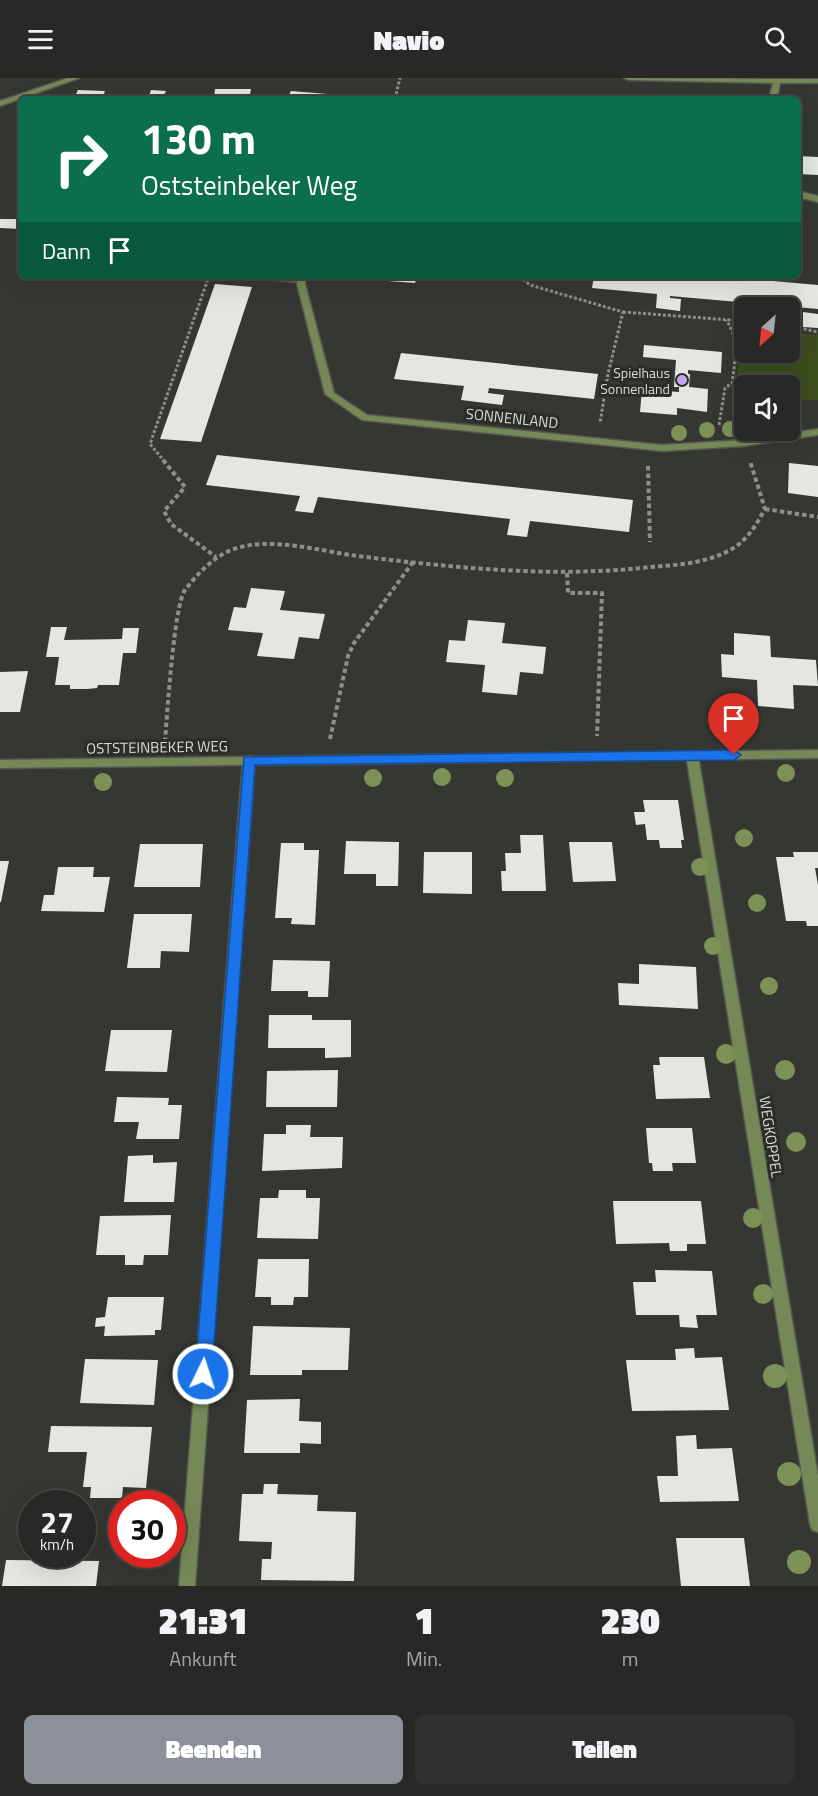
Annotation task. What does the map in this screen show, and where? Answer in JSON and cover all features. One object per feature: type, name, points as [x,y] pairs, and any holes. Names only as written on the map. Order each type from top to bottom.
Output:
[{"type":"street","points":[[23,96],[75,78]]},
{"type":"street","points":[[628,78],[818,81]]},
{"type":"street","points":[[774,96],[777,81]]},
{"type":"street","points":[[0,104],[18,98]]},
{"type":"street","points":[[801,195],[818,199]]},
{"type":"street","name":"SONNENLAND","points":[[301,279],[330,394],[365,418],[648,447],[744,443],[818,432]]},
{"type":"street","name":"OSTSTEINBEKER WEG","points":[[0,764],[818,754]]},
{"type":"street","name":"WEGKOPPEL","points":[[692,755],[818,1524]]},
{"type":"street","points":[[188,1586],[249,760]]},
{"type":"path","points":[[395,96],[400,78]]},
{"type":"path","points":[[208,279],[150,444],[185,487],[164,511],[171,524],[216,556]]},
{"type":"path","points":[[523,279],[530,285],[623,312],[734,320]]},
{"type":"path","points":[[597,442],[608,374],[623,312]]},
{"type":"path","points":[[715,445],[725,388],[732,383],[737,347],[734,328],[726,320]]},
{"type":"path","points":[[800,329],[812,333],[818,332]]},
{"type":"path","points":[[164,762],[176,627],[183,592],[216,556],[236,548],[263,543],[483,569],[567,573],[667,566],[723,554],[751,536],[765,509],[744,443]]},
{"type":"path","points":[[648,447],[650,542]]},
{"type":"path","points":[[765,509],[818,517]]},
{"type":"path","points":[[329,759],[330,733],[351,649],[413,562]]},
{"type":"path","points":[[567,573],[568,593],[602,593],[597,728],[599,756]]},
{"type":"green space","points":[[800,333],[818,335],[818,400],[800,401],[800,375],[737,375],[738,363],[800,363]]},
{"type":"building","points":[[215,89],[251,89],[250,96],[214,96]]},
{"type":"building","points":[[78,90],[105,91],[103,96],[75,96]]},
{"type":"building","points":[[151,90],[166,91],[164,95],[178,96],[149,96]]},
{"type":"building","points":[[291,91],[339,95],[338,96],[288,96]]},
{"type":"building","points":[[801,156],[818,157],[818,175],[801,174]]},
{"type":"building","points":[[0,219],[18,219],[18,229],[0,228]]},
{"type":"building","points":[[374,279],[416,279],[415,283]]},
{"type":"building","points":[[594,279],[752,279],[818,285],[818,309],[800,307],[800,297],[734,297],[734,302],[670,296],[670,298],[681,299],[680,311],[656,308],[657,294],[592,288]]},
{"type":"building","points":[[215,284],[252,287],[201,442],[160,439]]},
{"type":"building","points":[[803,312],[818,314],[818,328],[803,327]]},
{"type":"building","name":"Spielhaus Sonnenland","points":[[644,345],[722,352],[721,373],[688,370],[689,387],[708,389],[707,412],[677,408],[677,415],[640,412],[642,389],[679,392],[679,387],[674,387],[676,360],[643,357]]},
{"type":"building","points":[[401,353],[598,374],[594,399],[489,388],[488,393],[504,395],[502,405],[461,400],[464,386],[394,379]]},
{"type":"building","points":[[217,455],[633,500],[629,532],[530,521],[527,537],[507,535],[510,519],[318,497],[313,513],[295,511],[300,496],[206,485]]},
{"type":"building","points":[[789,463],[818,466],[818,497],[788,493]]},
{"type":"building","points":[[251,588],[285,591],[280,610],[325,614],[319,639],[299,637],[294,659],[257,656],[263,633],[228,630],[234,607],[246,608]]},
{"type":"building","points":[[468,620],[505,623],[502,643],[546,647],[543,674],[520,672],[517,695],[482,692],[485,665],[446,662],[449,640],[465,641]]},
{"type":"building","points":[[51,627],[67,627],[64,640],[122,639],[123,628],[139,628],[136,653],[123,653],[119,685],[70,689],[70,685],[55,685],[59,657],[46,657]]},
{"type":"building","points":[[734,633],[770,636],[771,657],[816,660],[818,686],[793,685],[794,709],[758,706],[757,680],[722,677],[721,654],[734,655]]},
{"type":"building","points":[[28,671],[20,712],[0,712],[0,672]]},
{"type":"building","points":[[643,800],[678,800],[684,840],[681,840],[682,848],[660,848],[659,840],[647,840],[645,824],[636,825],[634,812],[645,812]]},
{"type":"building","points":[[520,835],[543,835],[546,891],[502,891],[501,871],[506,871],[505,853],[521,853]]},
{"type":"building","points":[[346,841],[399,842],[398,886],[376,886],[376,874],[344,874]]},
{"type":"building","points":[[569,842],[612,842],[616,881],[573,882]]},
{"type":"building","points":[[281,843],[304,843],[304,850],[319,850],[315,925],[291,924],[292,918],[275,918]]},
{"type":"building","points":[[140,844],[203,844],[200,887],[134,887]]},
{"type":"building","points":[[424,852],[472,852],[472,894],[423,893]]},
{"type":"building","points":[[793,852],[818,852],[818,868],[815,868],[818,885],[818,926],[807,926],[806,921],[786,921],[776,857],[794,857]]},
{"type":"building","points":[[0,861],[9,861],[1,902],[0,902]]},
{"type":"building","points":[[58,867],[94,867],[93,877],[110,877],[104,912],[41,911],[44,895],[54,895]]},
{"type":"building","points":[[134,914],[192,914],[189,952],[161,951],[160,968],[127,968]]},
{"type":"building","points":[[273,960],[330,961],[328,997],[308,997],[308,991],[271,991]]},
{"type":"building","points":[[639,964],[696,967],[698,1009],[619,1005],[618,983],[639,984]]},
{"type":"building","points":[[269,1015],[312,1015],[312,1020],[351,1020],[351,1057],[325,1058],[325,1048],[268,1048]]},
{"type":"building","points":[[111,1030],[172,1030],[167,1072],[105,1071]]},
{"type":"building","points":[[659,1057],[704,1057],[710,1098],[656,1099],[653,1065],[660,1065]]},
{"type":"building","points":[[338,1070],[337,1107],[266,1107],[267,1071]]},
{"type":"building","points":[[117,1097],[169,1098],[168,1105],[182,1105],[179,1139],[136,1139],[139,1122],[114,1122]]},
{"type":"building","points":[[286,1125],[311,1125],[310,1137],[343,1137],[342,1168],[262,1171],[264,1134],[286,1134]]},
{"type":"building","points":[[646,1128],[692,1128],[696,1163],[672,1163],[673,1171],[653,1171],[652,1163],[649,1163]]},
{"type":"building","points":[[153,1155],[153,1163],[177,1162],[174,1202],[124,1202],[128,1156]]},
{"type":"building","points":[[279,1190],[306,1190],[306,1198],[320,1198],[318,1239],[257,1238],[260,1198],[278,1198]]},
{"type":"building","points":[[613,1201],[701,1201],[706,1244],[687,1244],[687,1251],[670,1251],[669,1243],[616,1244]]},
{"type":"building","points":[[171,1215],[168,1255],[144,1255],[143,1265],[125,1265],[125,1255],[96,1255],[100,1216]]},
{"type":"building","points":[[258,1259],[309,1259],[308,1297],[294,1297],[293,1305],[271,1305],[271,1297],[255,1297]]},
{"type":"building","points":[[655,1270],[712,1271],[717,1315],[696,1315],[698,1328],[680,1327],[679,1315],[636,1315],[633,1282],[656,1282]]},
{"type":"building","points":[[108,1297],[164,1297],[161,1330],[155,1330],[155,1335],[104,1336],[105,1326],[95,1327],[96,1318],[105,1317]]},
{"type":"building","points":[[253,1326],[350,1328],[348,1370],[302,1370],[302,1375],[250,1375]]},
{"type":"building","points":[[694,1348],[695,1358],[722,1357],[729,1410],[632,1411],[626,1360],[676,1360],[675,1349]]},
{"type":"building","points":[[85,1359],[158,1360],[154,1405],[80,1403]]},
{"type":"building","points":[[300,1399],[299,1421],[321,1422],[321,1444],[300,1443],[300,1453],[244,1453],[247,1400]]},
{"type":"building","points":[[51,1426],[152,1427],[146,1488],[123,1487],[123,1490],[108,1490],[108,1498],[96,1498],[96,1490],[83,1487],[87,1452],[48,1452]]},
{"type":"building","points":[[696,1435],[697,1449],[732,1448],[739,1501],[660,1502],[657,1476],[678,1476],[676,1436]]},
{"type":"building","points":[[264,1484],[278,1484],[277,1494],[318,1495],[317,1511],[356,1512],[354,1581],[261,1580],[262,1559],[271,1559],[272,1542],[239,1541],[242,1494],[263,1494]]},
{"type":"building","points":[[676,1538],[744,1538],[750,1586],[681,1586]]},
{"type":"building","points":[[6,1560],[18,1560],[18,1568],[96,1568],[96,1561],[99,1561],[96,1586],[2,1586]]},
{"type":"place","name":"Spielhaus Sonnenland","points":[[682,380]]},
{"type":"route","points":[[203,1374],[249,760],[734,755]]}]
